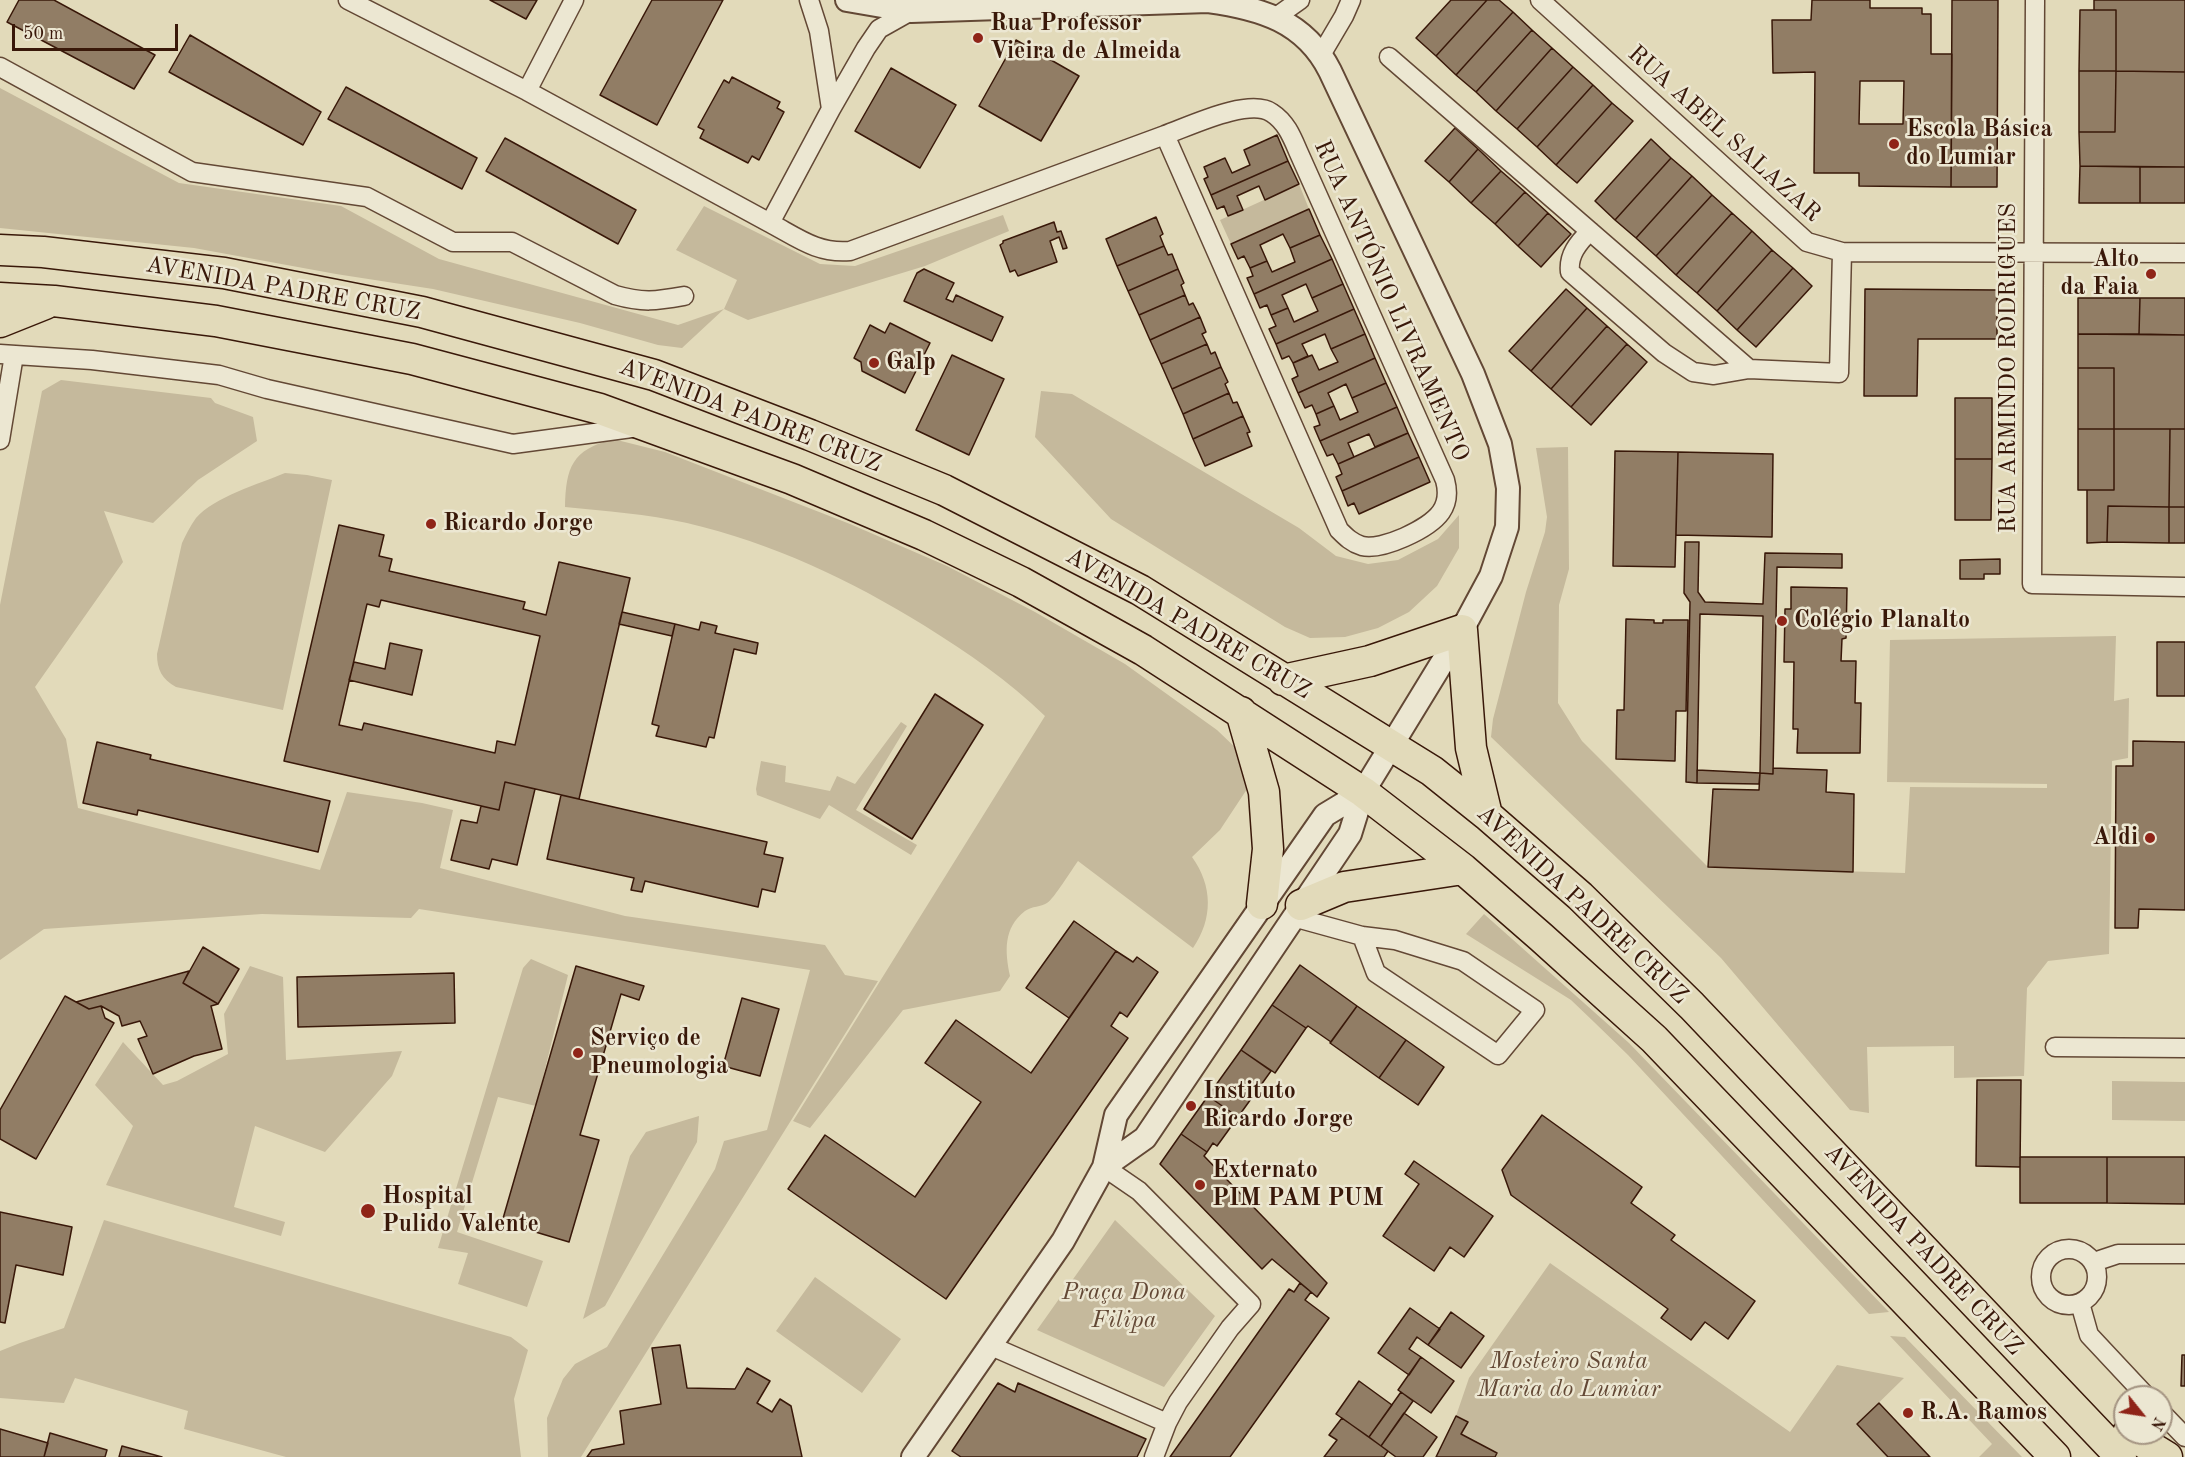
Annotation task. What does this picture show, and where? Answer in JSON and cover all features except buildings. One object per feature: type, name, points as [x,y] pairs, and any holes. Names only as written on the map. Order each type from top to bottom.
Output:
[{"type":"highway","name":"AVENIDA PADRE CRUZ","points":[[0,250],[43,252],[224,273],[422,312],[654,375],[944,490],[1140,590],[1432,771],[1487,815],[1580,896],[1692,1006],[2121,1457]]},
{"type":"highway","name":"AVENIDA PADRE CRUZ","points":[[0,298],[54,301],[216,321],[412,359],[600,409],[792,479],[943,544],[1021,582],[1143,650],[1363,792],[1463,869],[1654,1039],[2055,1457]]},
{"type":"highway","points":[[0,322],[54,301]]},
{"type":"highway","points":[[1283,680],[1370,661],[1462,630],[1471,748],[1487,815]]},
{"type":"highway","points":[[1241,712],[1264,792],[1268,849],[1262,904]]},
{"type":"highway","points":[[1297,911],[1344,887],[1463,869]]},
{"type":"highway","points":[[2053,1388],[2113,1424]]},
{"type":"highway","points":[[2147,1445],[2167,1457]]},
{"type":"street","name":"RUA ANTÓNIO LIVRAMENTO","points":[[348,0],[526,92],[817,248],[833,252],[850,251],[1165,135],[1247,107],[1272,112],[1284,124],[1294,142],[1445,480],[1447,495],[1445,503],[1441,512],[1426,526],[1386,544],[1369,547],[1353,542],[1339,530],[1165,135]]},
{"type":"street","points":[[526,92],[574,0]]},
{"type":"street","points":[[809,0],[819,31],[831,109]]},
{"type":"street","points":[[847,0],[911,11],[1208,1],[1242,5],[1276,17],[1301,33],[1322,54],[1473,374],[1500,444],[1508,488],[1507,527],[1491,576],[1462,630],[1363,792],[1350,834],[1144,1138],[1104,1167]]},
{"type":"street","points":[[1276,17],[1300,0]]},
{"type":"street","points":[[1322,54],[1351,0]]},
{"type":"street","name":"RUA ABEL SALAZAR","points":[[1540,0],[1807,243],[1842,252],[2185,254]]},
{"type":"street","name":"RUA ARMINDO RODRIGUES","points":[[2035,0],[2032,584],[2185,587]]},
{"type":"street","points":[[770,223],[866,48],[879,29],[911,11]]},
{"type":"street","points":[[1389,57],[1749,369]]},
{"type":"street","points":[[0,67],[192,172],[368,197],[453,242],[512,242],[615,295],[650,302],[684,296]]},
{"type":"street","points":[[1590,231],[1572,255],[1570,272],[1681,366],[1703,375],[1749,369],[1839,374],[1842,252]]},
{"type":"street","points":[[0,440],[7,355]]},
{"type":"street","name":"AVENIDA PADRE CRUZ","points":[[7,355],[92,360],[219,375],[278,392],[513,444],[649,425]]},
{"type":"street","points":[[913,1457],[1063,1241],[1104,1167],[1116,1115],[1325,815],[1363,792]]},
{"type":"street","points":[[1297,911],[1362,936],[1395,940],[1463,961],[1535,1010],[1498,1055],[1376,973],[1362,936]]},
{"type":"street","points":[[2055,1047],[2185,1048]]},
{"type":"street","points":[[1104,1167],[1139,1191],[1251,1304],[1217,1346],[1178,1402],[1154,1457]]},
{"type":"street","points":[[2069,1248],[2087,1254],[2094,1262],[2098,1281],[2095,1291],[2080,1304],[2070,1306],[2060,1304],[2045,1292],[2041,1283],[2041,1273],[2050,1255],[2069,1248]]},
{"type":"street","points":[[2094,1262],[2118,1254],[2185,1254]]},
{"type":"street","points":[[2080,1304],[2088,1335],[2136,1385]]},
{"type":"street","points":[[992,1346],[1167,1423]]},
{"type":"street","points":[[2173,1424],[2185,1437]]},
{"type":"green space","points":[[0,88],[179,183],[341,206],[439,259],[678,325],[724,309],[682,348],[658,345],[580,323],[433,289],[194,248],[0,228]]},
{"type":"green space","points":[[1299,184],[1309,209],[1231,244],[1220,220]]},
{"type":"green space","points":[[704,206],[820,264],[855,266],[1003,215],[1009,231],[925,266],[748,320],[724,309],[737,280],[676,250]]},
{"type":"green space","points":[[61,380],[211,398],[215,403],[253,417],[257,441],[198,480],[153,523],[104,511],[123,562],[35,687],[66,739],[78,808],[320,870],[347,792],[422,803],[453,810],[440,868],[625,916],[825,945],[845,975],[878,981],[581,1457],[548,1457],[547,1418],[563,1379],[575,1364],[607,1347],[715,1169],[724,1141],[767,1130],[810,970],[419,909],[411,918],[262,914],[44,929],[0,960],[0,605],[42,391]]},
{"type":"green space","points":[[1041,391],[1072,394],[1299,528],[1336,556],[1368,564],[1398,560],[1438,539],[1459,515],[1459,548],[1437,586],[1409,612],[1378,628],[1345,637],[1310,638],[1285,627],[1111,519],[1035,437]]},
{"type":"green space","points":[[613,439],[665,452],[850,524],[947,566],[1035,612],[1125,664],[1217,730],[1241,753],[1253,780],[1220,830],[1192,857],[1204,879],[1208,903],[1204,926],[1193,948],[1078,861],[1050,900],[1025,911],[1013,925],[1007,941],[1010,976],[1000,991],[903,1010],[810,1128],[793,1121],[1045,716],[1003,679],[941,636],[840,578],[780,552],[719,531],[642,515],[565,507],[567,481],[574,462],[588,449]]},
{"type":"green space","points":[[1568,447],[1569,569],[1559,605],[1558,703],[1582,741],[1708,867],[1905,873],[1910,787],[2047,788],[2047,784],[1887,782],[1890,640],[2116,636],[2114,701],[2129,698],[2128,758],[2112,761],[2109,954],[2048,961],[2027,988],[2024,1076],[1954,1078],[1954,1046],[1867,1047],[1869,1113],[1850,1110],[1721,958],[1491,737],[1493,719],[1526,592],[1545,532],[1547,517],[1536,448]]},
{"type":"green space","points":[[285,473],[332,480],[283,710],[176,687],[161,674],[157,654],[182,543],[196,518],[204,510],[237,492]]},
{"type":"green space","points":[[901,722],[907,726],[856,810],[917,845],[911,855],[829,805],[820,819],[757,795],[761,761],[786,766],[785,782],[830,791],[837,776],[855,784]]},
{"type":"green space","points":[[1484,914],[1629,1043],[1889,1312],[1869,1314],[1628,1055],[1571,1000],[1466,934]]},
{"type":"green space","points":[[531,959],[568,975],[536,1106],[498,1097],[457,1232],[543,1261],[527,1307],[458,1284],[468,1253],[438,1248],[523,968]]},
{"type":"green space","points":[[250,966],[283,977],[286,1060],[402,1051],[392,1076],[325,1152],[255,1126],[234,1207],[285,1222],[281,1236],[106,1185],[133,1126],[95,1085],[123,1042],[163,1085],[177,1081],[228,1054],[224,1014]]},
{"type":"green space","points":[[2112,1081],[2185,1082],[2185,1121],[2112,1120]]},
{"type":"green space","points":[[699,1116],[697,1142],[605,1306],[583,1319],[630,1156],[646,1132]]},
{"type":"green space","points":[[104,1220],[511,1337],[528,1350],[514,1399],[521,1457],[286,1457],[184,1429],[188,1411],[75,1378],[64,1403],[0,1398],[0,1351],[64,1328]]},
{"type":"green space","name":"Praça Dona Filipa","points":[[1115,1220],[1215,1316],[1164,1387],[1037,1330]]},
{"type":"green space","name":"Mosteiro Santa Maria do Lumiar","points":[[1550,1263],[1790,1432],[1837,1365],[1904,1378],[1857,1424],[1888,1457],[1436,1457],[1456,1416],[1469,1378]]},
{"type":"green space","points":[[815,1277],[901,1339],[862,1393],[776,1331]]},
{"type":"green space","points":[[1890,1336],[1905,1337],[2022,1457],[1979,1457],[1992,1444]]},
{"type":"place","name":"Rua Professor Vieira de Almeida","points":[[978,38]]},
{"type":"place","name":"Escola Básica do Lumiar","points":[[1894,144]]},
{"type":"place","name":"Alto da Faia","points":[[2151,274]]},
{"type":"place","name":"Galp","points":[[874,363]]},
{"type":"place","name":"Ricardo Jorge","points":[[431,524]]},
{"type":"place","name":"Colégio Planalto","points":[[1782,621]]},
{"type":"place","name":"Aldi","points":[[2150,838]]},
{"type":"place","name":"Serviço de Pneumologia","points":[[578,1053]]},
{"type":"place","name":"Instituto Ricardo Jorge","points":[[1191,1106]]},
{"type":"place","name":"Externato PIM PAM PUM","points":[[1200,1185]]},
{"type":"place","name":"Hospital Pulido Valente","points":[[368,1211]]},
{"type":"place","name":"R.A. Ramos","points":[[1908,1413]]}]
